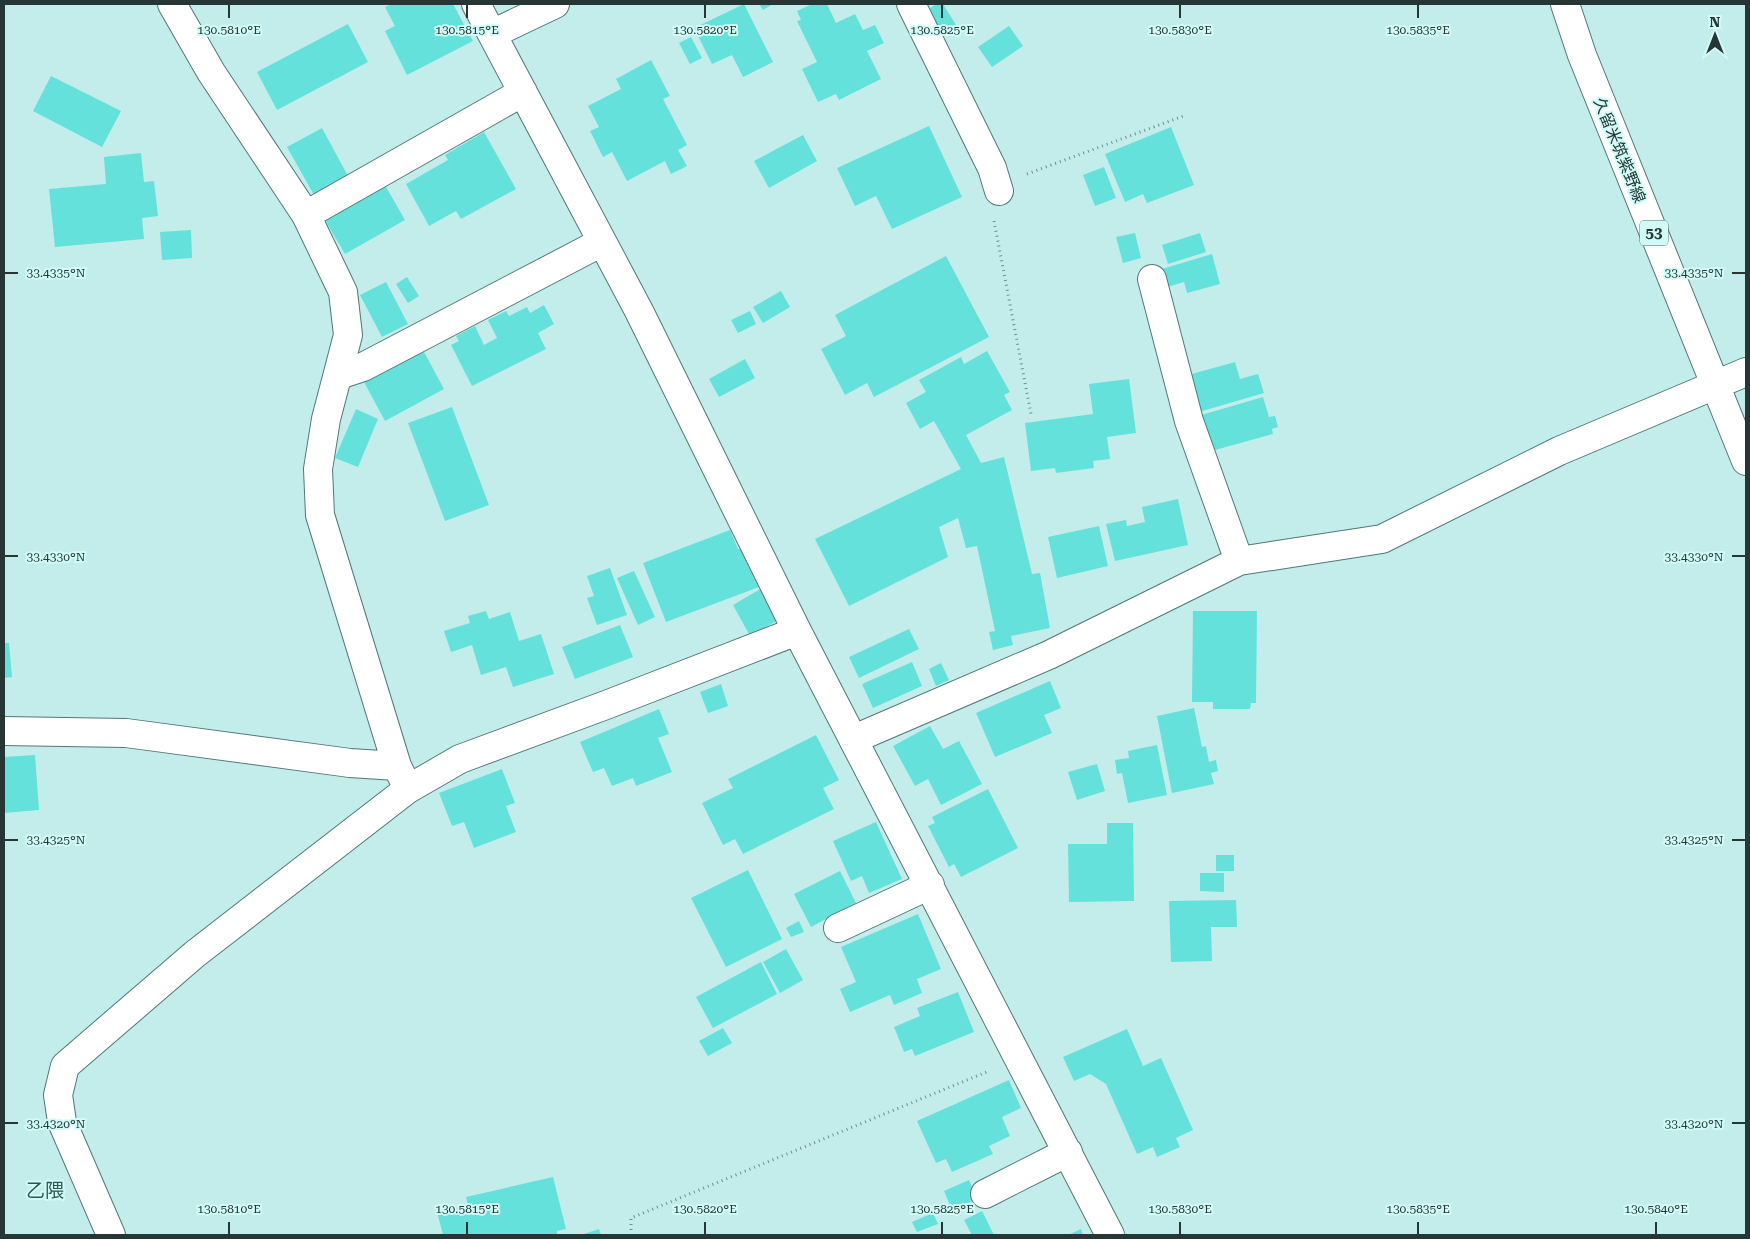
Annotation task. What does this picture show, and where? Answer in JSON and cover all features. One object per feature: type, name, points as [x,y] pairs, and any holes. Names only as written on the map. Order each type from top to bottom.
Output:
[{"type":"street","points":[[172,4],[210,72],[306,215],[343,292],[348,335],[326,419],[318,469],[320,515],[403,778]]},
{"type":"street","points":[[476,4],[643,320],[797,630],[1110,1235]]},
{"type":"street","points":[[492,34],[555,4]]},
{"type":"street","name":"久留米筑紫野線","points":[[1566,4],[1582,55],[1746,461]]},
{"type":"street","points":[[912,6],[992,168],[999,192]]},
{"type":"street","points":[[306,215],[523,92]]},
{"type":"street","points":[[339,375],[363,367],[602,242]]},
{"type":"street","points":[[1152,279],[1189,421],[1239,561]]},
{"type":"street","points":[[854,739],[1050,655],[1239,561],[1382,539],[1559,451],[1746,372]]},
{"type":"street","points":[[111,1235],[62,1122],[58,1095],[64,1066],[403,778],[606,705],[797,630]]},
{"type":"street","points":[[4,731],[126,733],[350,763],[403,778]]},
{"type":"street","points":[[838,928],[930,885]]},
{"type":"street","points":[[985,1194],[1068,1152]]},
{"type":"path","points":[[1031,414],[993,218],[999,192],[1009,181],[1186,115]]},
{"type":"path","points":[[631,1235],[631,1218],[1020,1059]]},
{"type":"building","points":[[392,4],[453,4],[473,41],[407,75],[385,31],[395,26],[385,7]]},
{"type":"building","points":[[744,4],[773,62],[743,77],[732,55],[712,64],[694,28]]},
{"type":"building","points":[[759,4],[773,4],[763,10]]},
{"type":"building","points":[[812,4],[827,4],[836,23],[855,14],[863,30],[875,25],[884,43],[867,51],[881,79],[839,100],[836,94],[818,102],[802,69],[817,62],[797,21],[801,20],[797,11]]},
{"type":"building","points":[[937,4],[943,4],[958,28],[939,39],[923,12]]},
{"type":"building","points":[[348,24],[368,62],[277,110],[257,72]]},
{"type":"building","points":[[1009,26],[1023,46],[992,67],[978,47]]},
{"type":"building","points":[[691,37],[702,58],[690,64],[679,43]]},
{"type":"building","points":[[651,60],[670,96],[663,99],[687,145],[678,150],[687,166],[671,174],[665,161],[627,181],[612,152],[603,157],[590,131],[599,127],[588,106],[621,89],[616,79]]},
{"type":"building","points":[[51,76],[121,111],[102,147],[33,111]]},
{"type":"building","points":[[929,126],[962,197],[892,229],[876,196],[855,206],[837,168]]},
{"type":"building","points":[[1171,127],[1194,185],[1147,203],[1143,194],[1125,202],[1105,154]]},
{"type":"building","points":[[322,128],[348,176],[314,195],[287,147]]},
{"type":"building","points":[[484,132],[516,189],[461,219],[456,211],[429,226],[406,184],[448,160],[445,155]]},
{"type":"building","points":[[803,135],[817,161],[769,188],[754,161]]},
{"type":"building","points":[[141,153],[144,182],[154,181],[158,216],[142,218],[144,239],[55,247],[49,189],[106,184],[104,157]]},
{"type":"building","points":[[1104,167],[1116,198],[1095,206],[1083,175]]},
{"type":"building","points":[[385,185],[405,220],[345,254],[325,220]]},
{"type":"building","points":[[191,230],[192,258],[162,260],[160,232]]},
{"type":"building","points":[[1135,233],[1141,258],[1123,263],[1116,237]]},
{"type":"building","points":[[1200,233],[1206,252],[1168,264],[1162,245]]},
{"type":"building","points":[[1212,254],[1220,284],[1187,293],[1184,282],[1167,287],[1162,269]]},
{"type":"building","points":[[946,256],[989,337],[874,397],[867,383],[845,395],[821,349],[846,336],[835,315]]},
{"type":"building","points":[[407,277],[419,296],[408,303],[396,284]]},
{"type":"building","points":[[386,282],[408,324],[382,337],[360,295]]},
{"type":"building","points":[[781,291],[790,307],[763,323],[753,307]]},
{"type":"building","points":[[544,305],[554,324],[538,333],[546,349],[472,386],[451,345],[459,341],[456,336],[475,326],[484,345],[497,338],[488,320],[506,311],[509,316],[527,307],[530,313]]},
{"type":"building","points":[[750,311],[756,324],[738,333],[731,320]]},
{"type":"building","points":[[423,350],[444,389],[385,421],[364,382]]},
{"type":"building","points":[[987,351],[1010,392],[1004,395],[1012,410],[966,435],[981,463],[1004,457],[1032,574],[1040,573],[1050,628],[1011,636],[1013,645],[993,650],[989,632],[995,631],[977,546],[966,548],[958,518],[939,527],[948,557],[849,606],[815,539],[961,469],[934,421],[920,429],[906,403],[926,392],[919,380],[961,357],[964,364]]},
{"type":"building","points":[[745,359],[755,378],[719,397],[709,379]]},
{"type":"building","points":[[1235,362],[1240,379],[1258,374],[1264,393],[1199,412],[1188,375]]},
{"type":"building","points":[[1129,379],[1136,433],[1107,437],[1110,459],[1093,461],[1094,468],[1056,473],[1055,468],[1031,471],[1025,423],[1093,414],[1089,384]]},
{"type":"building","points":[[1263,397],[1269,417],[1275,416],[1278,427],[1272,429],[1273,434],[1208,452],[1198,416]]},
{"type":"building","points":[[452,407],[489,505],[445,521],[408,423]]},
{"type":"building","points":[[356,409],[378,419],[358,467],[335,458]]},
{"type":"building","points":[[1178,499],[1188,545],[1115,561],[1106,524],[1126,520],[1127,526],[1145,522],[1142,507]]},
{"type":"building","points":[[1099,526],[1108,566],[1057,578],[1048,537]]},
{"type":"building","points":[[730,530],[738,549],[744,548],[759,587],[666,622],[643,563]]},
{"type":"building","points":[[610,568],[627,615],[597,625],[587,598],[594,596],[587,576]]},
{"type":"building","points":[[634,571],[655,617],[638,625],[617,578]]},
{"type":"building","points":[[762,588],[780,619],[750,636],[733,605]]},
{"type":"building","points":[[486,611],[489,619],[510,612],[519,641],[541,634],[554,674],[513,687],[506,667],[481,675],[472,645],[451,652],[444,631],[470,623],[468,616]]},
{"type":"building","points":[[1193,611],[1257,611],[1256,703],[1251,703],[1250,709],[1213,709],[1213,702],[1192,702]]},
{"type":"building","points":[[620,625],[633,657],[575,679],[562,647]]},
{"type":"building","points":[[909,629],[919,649],[859,678],[849,657]]},
{"type":"building","points":[[4,643],[9,643],[12,677],[4,678]]},
{"type":"building","points":[[912,662],[922,686],[873,708],[862,684]]},
{"type":"building","points":[[941,663],[949,680],[936,686],[929,669]]},
{"type":"building","points":[[1050,681],[1061,708],[1044,715],[1052,733],[995,757],[976,713]]},
{"type":"building","points":[[721,684],[728,706],[708,713],[700,692]]},
{"type":"building","points":[[1194,708],[1202,747],[1206,746],[1209,762],[1216,760],[1218,771],[1211,773],[1214,784],[1172,793],[1157,716]]},
{"type":"building","points":[[659,709],[669,734],[658,738],[672,772],[636,786],[633,778],[612,786],[604,768],[593,772],[580,742]]},
{"type":"building","points":[[930,726],[943,749],[959,741],[982,784],[941,805],[928,779],[915,786],[893,746]]},
{"type":"building","points":[[816,735],[839,780],[823,788],[834,809],[743,854],[735,839],[723,845],[702,803],[733,788],[728,779]]},
{"type":"building","points":[[1157,745],[1167,795],[1128,803],[1122,773],[1117,774],[1115,760],[1129,758],[1128,751]]},
{"type":"building","points":[[35,755],[39,810],[4,813],[4,757]]},
{"type":"building","points":[[1097,764],[1105,791],[1077,800],[1068,772]]},
{"type":"building","points":[[502,769],[515,803],[506,806],[516,832],[474,848],[464,822],[452,826],[439,793]]},
{"type":"building","points":[[988,789],[1018,848],[961,877],[954,864],[949,867],[928,826],[935,823],[932,817]]},
{"type":"building","points":[[876,822],[902,879],[869,893],[862,876],[851,881],[833,841]]},
{"type":"building","points":[[1107,823],[1133,823],[1134,901],[1069,902],[1068,844],[1107,844]]},
{"type":"building","points":[[1216,855],[1234,855],[1234,871],[1216,871]]},
{"type":"building","points":[[748,870],[782,939],[726,967],[691,898]]},
{"type":"building","points":[[840,871],[856,903],[811,927],[794,894]]},
{"type":"building","points":[[1200,873],[1224,873],[1224,892],[1200,891]]},
{"type":"building","points":[[1236,900],[1237,927],[1211,927],[1212,961],[1171,962],[1169,901]]},
{"type":"building","points":[[918,914],[941,969],[917,979],[922,993],[894,1005],[890,995],[850,1012],[840,989],[856,982],[841,947]]},
{"type":"building","points":[[799,921],[804,932],[791,937],[786,928]]},
{"type":"building","points":[[786,949],[803,980],[780,993],[763,962]]},
{"type":"building","points":[[761,962],[777,994],[713,1028],[696,997]]},
{"type":"building","points":[[958,992],[974,1032],[915,1056],[912,1049],[904,1052],[894,1027],[920,1016],[917,1008]]},
{"type":"building","points":[[723,1028],[732,1043],[708,1056],[699,1041]]},
{"type":"building","points":[[1127,1029],[1143,1066],[1161,1058],[1193,1130],[1176,1138],[1180,1147],[1157,1157],[1153,1147],[1137,1154],[1106,1084],[1090,1074],[1074,1081],[1063,1057]]},
{"type":"building","points":[[1009,1080],[1021,1108],[1002,1117],[1010,1136],[989,1146],[993,1154],[952,1172],[946,1159],[936,1163],[917,1121]]},
{"type":"building","points":[[553,1177],[566,1229],[557,1231],[557,1235],[443,1235],[437,1212],[468,1205],[466,1197]]},
{"type":"building","points":[[969,1180],[977,1199],[952,1210],[944,1191]]},
{"type":"building","points":[[982,1211],[994,1235],[972,1235],[964,1220]]},
{"type":"building","points":[[933,1213],[938,1224],[917,1232],[912,1222]]},
{"type":"building","points":[[599,1229],[601,1235],[581,1235]]},
{"type":"building","points":[[1081,1229],[1083,1235],[1068,1235]]},
{"type":"district","name":"乙隈","points":[[45,1190]]}]
